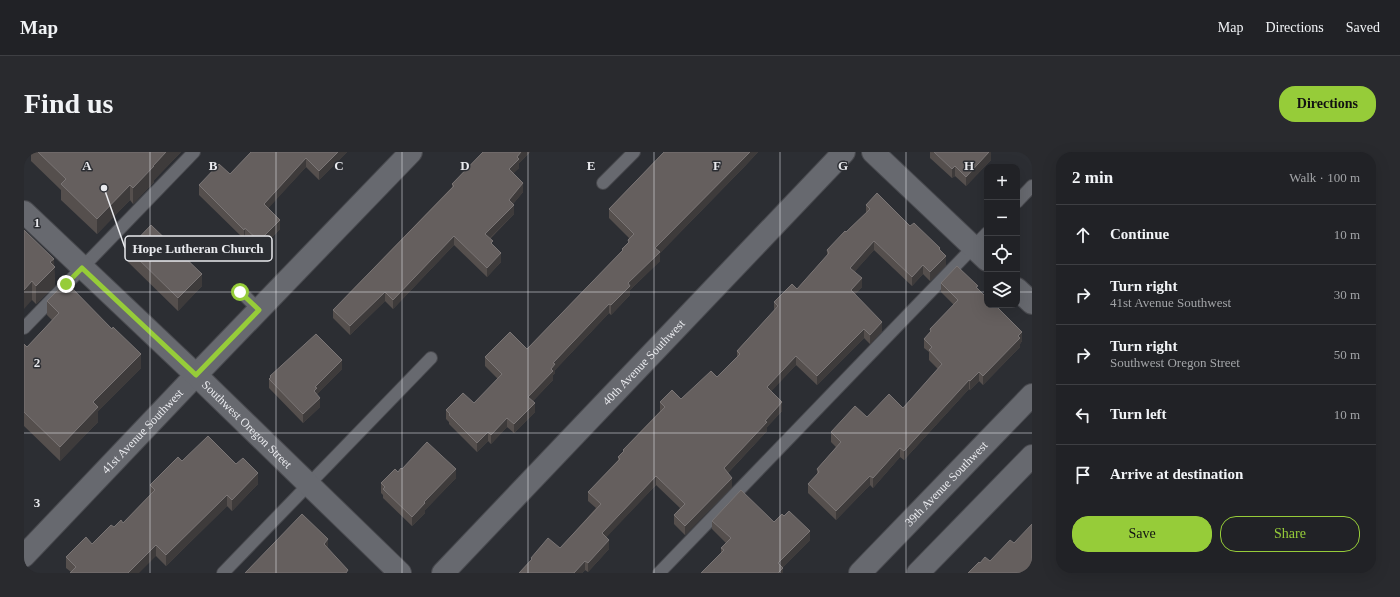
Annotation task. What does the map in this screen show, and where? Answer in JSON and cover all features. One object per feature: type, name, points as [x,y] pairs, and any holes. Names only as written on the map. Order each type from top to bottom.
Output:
[{"type":"street","name":"41st Avenue Southwest","points":[[24,556],[411,152]]},
{"type":"street","points":[[846,152],[858,156],[869,152]]},
{"type":"street","name":"40th Avenue Southwest","points":[[443,573],[846,152]]},
{"type":"street","points":[[873,152],[982,247]]},
{"type":"street","name":"Southwest Oregon Street","points":[[24,212],[196,375],[400,573]]},
{"type":"street","points":[[1020,292],[1032,303]]},
{"type":"street","name":"39th Avenue Southwest","points":[[860,573],[1032,395]]},
{"type":"street","points":[[918,573],[1032,456]]},
{"type":"lane","points":[[24,328],[194,152]]},
{"type":"lane","points":[[603,183],[634,152]]},
{"type":"lane","points":[[1019,200],[1032,186]]},
{"type":"lane","points":[[658,573],[982,247]]},
{"type":"lane","points":[[240,292],[259,310]]},
{"type":"lane","points":[[223,573],[431,358]]},
{"type":"building","points":[[38,152],[166,152],[133,188],[130,185],[97,219],[61,184],[66,179]]},
{"type":"building","points":[[251,152],[338,152],[319,171],[306,158],[264,204],[280,220],[259,241],[245,228],[244,230],[199,185],[219,164],[230,174]]},
{"type":"building","points":[[483,152],[521,152],[517,157],[519,159],[509,169],[523,183],[509,200],[514,205],[485,234],[493,241],[491,243],[501,253],[487,268],[454,236],[393,300],[385,292],[350,326],[333,310],[454,186],[452,184]]},
{"type":"building","points":[[664,152],[750,152],[655,248],[660,252],[628,283],[630,286],[611,305],[609,304],[553,363],[555,364],[551,369],[553,371],[528,397],[535,403],[514,424],[507,418],[491,435],[488,432],[477,443],[449,415],[450,414],[446,410],[463,393],[474,403],[502,374],[485,357],[510,332],[527,349],[623,250],[622,249],[629,242],[628,240],[634,234],[609,209]]},
{"type":"building","points":[[934,152],[989,152],[966,177],[955,166],[952,169]]},
{"type":"building","points":[[877,193],[910,226],[914,223],[940,248],[939,249],[946,256],[930,272],[923,265],[912,277],[874,241],[850,268],[862,278],[851,290],[882,322],[870,335],[864,329],[817,376],[796,356],[767,387],[782,402],[765,421],[767,422],[724,468],[732,478],[685,526],[674,515],[685,504],[656,476],[602,533],[609,540],[588,563],[585,561],[574,573],[519,573],[548,538],[560,548],[601,504],[588,492],[620,459],[618,457],[624,451],[623,450],[665,407],[660,402],[672,390],[681,399],[711,371],[717,377],[740,354],[737,351],[778,306],[774,302],[792,284],[797,289],[829,253],[827,250],[845,231],[846,232],[870,209],[866,205]]},
{"type":"building","points":[[151,225],[202,274],[178,298],[128,249]]},
{"type":"building","points":[[24,230],[54,259],[50,262],[55,267],[36,286],[32,281],[24,290]]},
{"type":"building","points":[[957,266],[978,286],[976,287],[984,295],[984,308],[998,308],[1022,332],[1018,336],[1020,338],[983,376],[979,372],[970,381],[969,380],[904,451],[900,448],[873,478],[870,476],[836,511],[808,484],[819,472],[817,469],[841,442],[831,432],[855,406],[867,417],[889,394],[903,408],[942,364],[929,350],[932,347],[924,339],[931,331],[930,329],[958,300],[941,283]]},
{"type":"building","points":[[66,282],[112,329],[113,327],[141,354],[93,402],[98,407],[60,447],[24,412],[24,344],[27,347],[59,313],[47,301]]},
{"type":"building","points":[[316,334],[342,360],[315,387],[317,388],[314,391],[320,398],[303,414],[269,379],[271,377],[270,376]]},
{"type":"building","points":[[208,436],[236,464],[243,458],[258,473],[232,500],[227,495],[166,555],[156,545],[128,573],[70,573],[76,567],[66,557],[86,537],[92,544],[111,525],[114,527],[121,520],[123,523],[155,490],[150,485],[178,457],[182,461]]},
{"type":"building","points":[[427,442],[456,469],[424,502],[425,503],[412,517],[383,489],[385,487],[381,483],[395,469],[398,472],[401,468],[402,469]]},
{"type":"building","points":[[741,490],[774,522],[782,514],[784,516],[789,511],[810,531],[778,563],[783,568],[778,573],[701,573],[724,550],[721,548],[731,538],[712,521]]},
{"type":"building","points":[[302,514],[328,539],[324,544],[348,570],[346,573],[245,573]]},
{"type":"building","points":[[1032,524],[1032,573],[968,573],[985,557],[990,561],[1010,540],[1014,543]]},
{"type":"place","name":"Hope Lutheran Church","points":[[104,188]]},
{"type":"route","points":[[66,284],[82,268],[196,375],[259,310],[240,292]]}]
